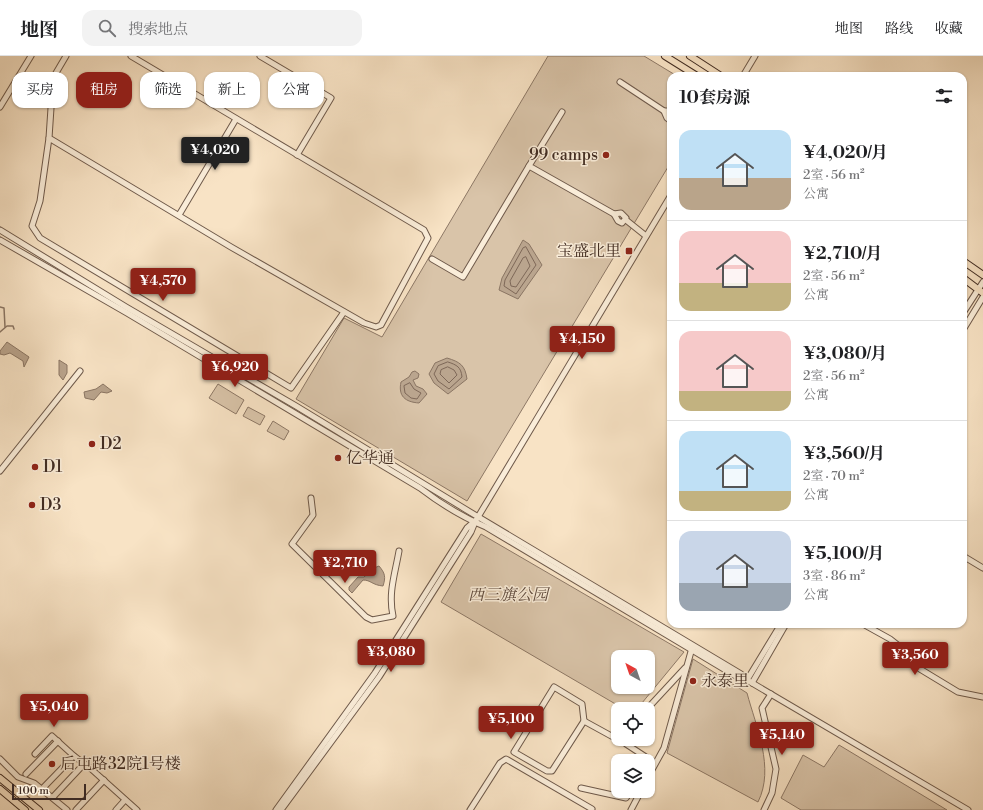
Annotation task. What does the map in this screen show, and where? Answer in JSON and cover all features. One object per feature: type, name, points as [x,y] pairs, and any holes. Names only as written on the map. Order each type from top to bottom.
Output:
[{"type":"main road","points":[[665,56],[691,72]]},
{"type":"main road","points":[[690,56],[715,72]]},
{"type":"main road","points":[[967,264],[983,275]]},
{"type":"main road","points":[[967,281],[981,291]]},
{"type":"main road","points":[[0,778],[39,810]]},
{"type":"main road","points":[[0,790],[25,810]]},
{"type":"street","points":[[1,105],[31,56]]},
{"type":"street","points":[[66,56],[53,78],[49,138],[40,202],[32,226],[40,238],[291,388],[344,312]]},
{"type":"street","points":[[49,138],[344,312],[371,326],[380,325],[428,238],[424,230],[132,56]]},
{"type":"street","points":[[260,56],[331,98],[297,155]]},
{"type":"street","points":[[745,72],[755,56]]},
{"type":"street","points":[[620,82],[664,111],[667,118]]},
{"type":"street","points":[[432,259],[463,277],[562,112]]},
{"type":"street","points":[[179,216],[236,119]]},
{"type":"street","points":[[529,166],[614,214],[623,214],[626,216],[626,220],[646,236]]},
{"type":"street","points":[[276,810],[375,674],[467,528],[479,517],[667,202]]},
{"type":"street","points":[[0,230],[126,307],[322,422],[740,674],[749,682]]},
{"type":"street","points":[[0,240],[127,313],[420,488],[439,503],[486,527],[732,674],[771,694],[968,810]]},
{"type":"street","points":[[967,308],[981,291],[983,282]]},
{"type":"street","points":[[967,323],[983,297]]},
{"type":"street","points":[[0,471],[80,371]]},
{"type":"street","points":[[311,498],[313,515],[292,544],[366,616],[372,620],[393,616],[390,603],[392,580],[399,551]]},
{"type":"street","points":[[281,810],[379,677],[471,532],[475,522]]},
{"type":"street","points":[[967,558],[983,568]]},
{"type":"street","points":[[749,682],[778,628]]},
{"type":"street","points":[[749,682],[783,628]]},
{"type":"street","points":[[870,628],[890,639],[913,657],[920,669],[958,692],[983,697]]},
{"type":"street","points":[[654,702],[685,669],[692,648],[664,748],[655,764]]},
{"type":"street","points":[[554,687],[582,704],[584,720],[552,770],[547,771],[514,752],[554,687]]},
{"type":"street","points":[[764,810],[772,793],[776,769],[762,708],[771,694]]},
{"type":"street","points":[[584,720],[611,736]]},
{"type":"street","points":[[35,754],[52,736],[74,756],[89,766],[136,810]]},
{"type":"street","points":[[26,774],[58,741]]},
{"type":"street","points":[[629,746],[641,754]]},
{"type":"street","points":[[42,789],[74,756]]},
{"type":"street","points":[[0,759],[18,777],[34,783],[67,810]]},
{"type":"street","points":[[470,810],[500,763],[506,759],[592,809]]},
{"type":"street","points":[[53,797],[84,764]]},
{"type":"street","points":[[76,810],[104,780]]},
{"type":"street","points":[[581,788],[611,795]]},
{"type":"street","points":[[630,810],[637,798]]},
{"type":"street","points":[[116,810],[125,800]]},
{"type":"green space","points":[[548,56],[644,56],[670,72],[667,72],[667,169],[467,501],[296,399],[344,318],[382,337]]},
{"type":"green space","points":[[218,384],[244,400],[236,414],[209,398]]},
{"type":"green space","points":[[248,407],[265,416],[260,425],[243,416]]},
{"type":"green space","points":[[273,421],[289,431],[284,440],[267,431]]},
{"type":"green space","name":"西三旗公园","points":[[481,534],[684,652],[655,687],[655,650],[611,650],[611,694],[649,694],[643,702],[612,702],[441,602]]},
{"type":"green space","points":[[693,659],[747,693],[759,733],[764,762],[765,775],[763,789],[758,802],[667,753]]},
{"type":"green space","points":[[839,745],[947,810],[801,810],[781,798],[803,755],[824,767]]},
{"type":"water","points":[[523,240],[529,244],[542,265],[518,299],[499,290],[502,278]]},
{"type":"water","points":[[7,342],[29,357],[24,367],[23,361],[10,353],[4,355],[0,354],[0,351]]},
{"type":"water","points":[[447,358],[455,361],[463,367],[467,379],[448,394],[434,383],[429,374],[435,363]]},
{"type":"water","points":[[59,360],[67,365],[67,373],[63,380],[59,375]]},
{"type":"water","points":[[415,371],[419,374],[418,378],[413,380],[416,386],[423,389],[427,394],[419,403],[406,400],[402,395],[400,387],[401,382]]},
{"type":"water","points":[[103,384],[112,391],[107,393],[101,392],[94,400],[85,398],[84,392],[96,389]]},
{"type":"water","points":[[379,566],[384,575],[383,586],[363,580],[352,593],[349,590],[349,587],[358,577],[364,577],[374,568]]},
{"type":"waterway","points":[[0,307],[4,308],[5,327]]},
{"type":"waterway","points":[[0,332],[7,326],[13,326],[14,329]]},
{"type":"place","name":"99 camps","points":[[606,155]]},
{"type":"place","name":"宝盛北里","points":[[629,251]]},
{"type":"place","name":"D2","points":[[92,444]]},
{"type":"place","name":"亿华通","points":[[338,458]]},
{"type":"place","name":"D1","points":[[35,467]]},
{"type":"place","name":"D3","points":[[32,505]]},
{"type":"place","name":"永泰里","points":[[693,681]]},
{"type":"place","name":"后屯路32院1号楼","points":[[52,764]]}]
